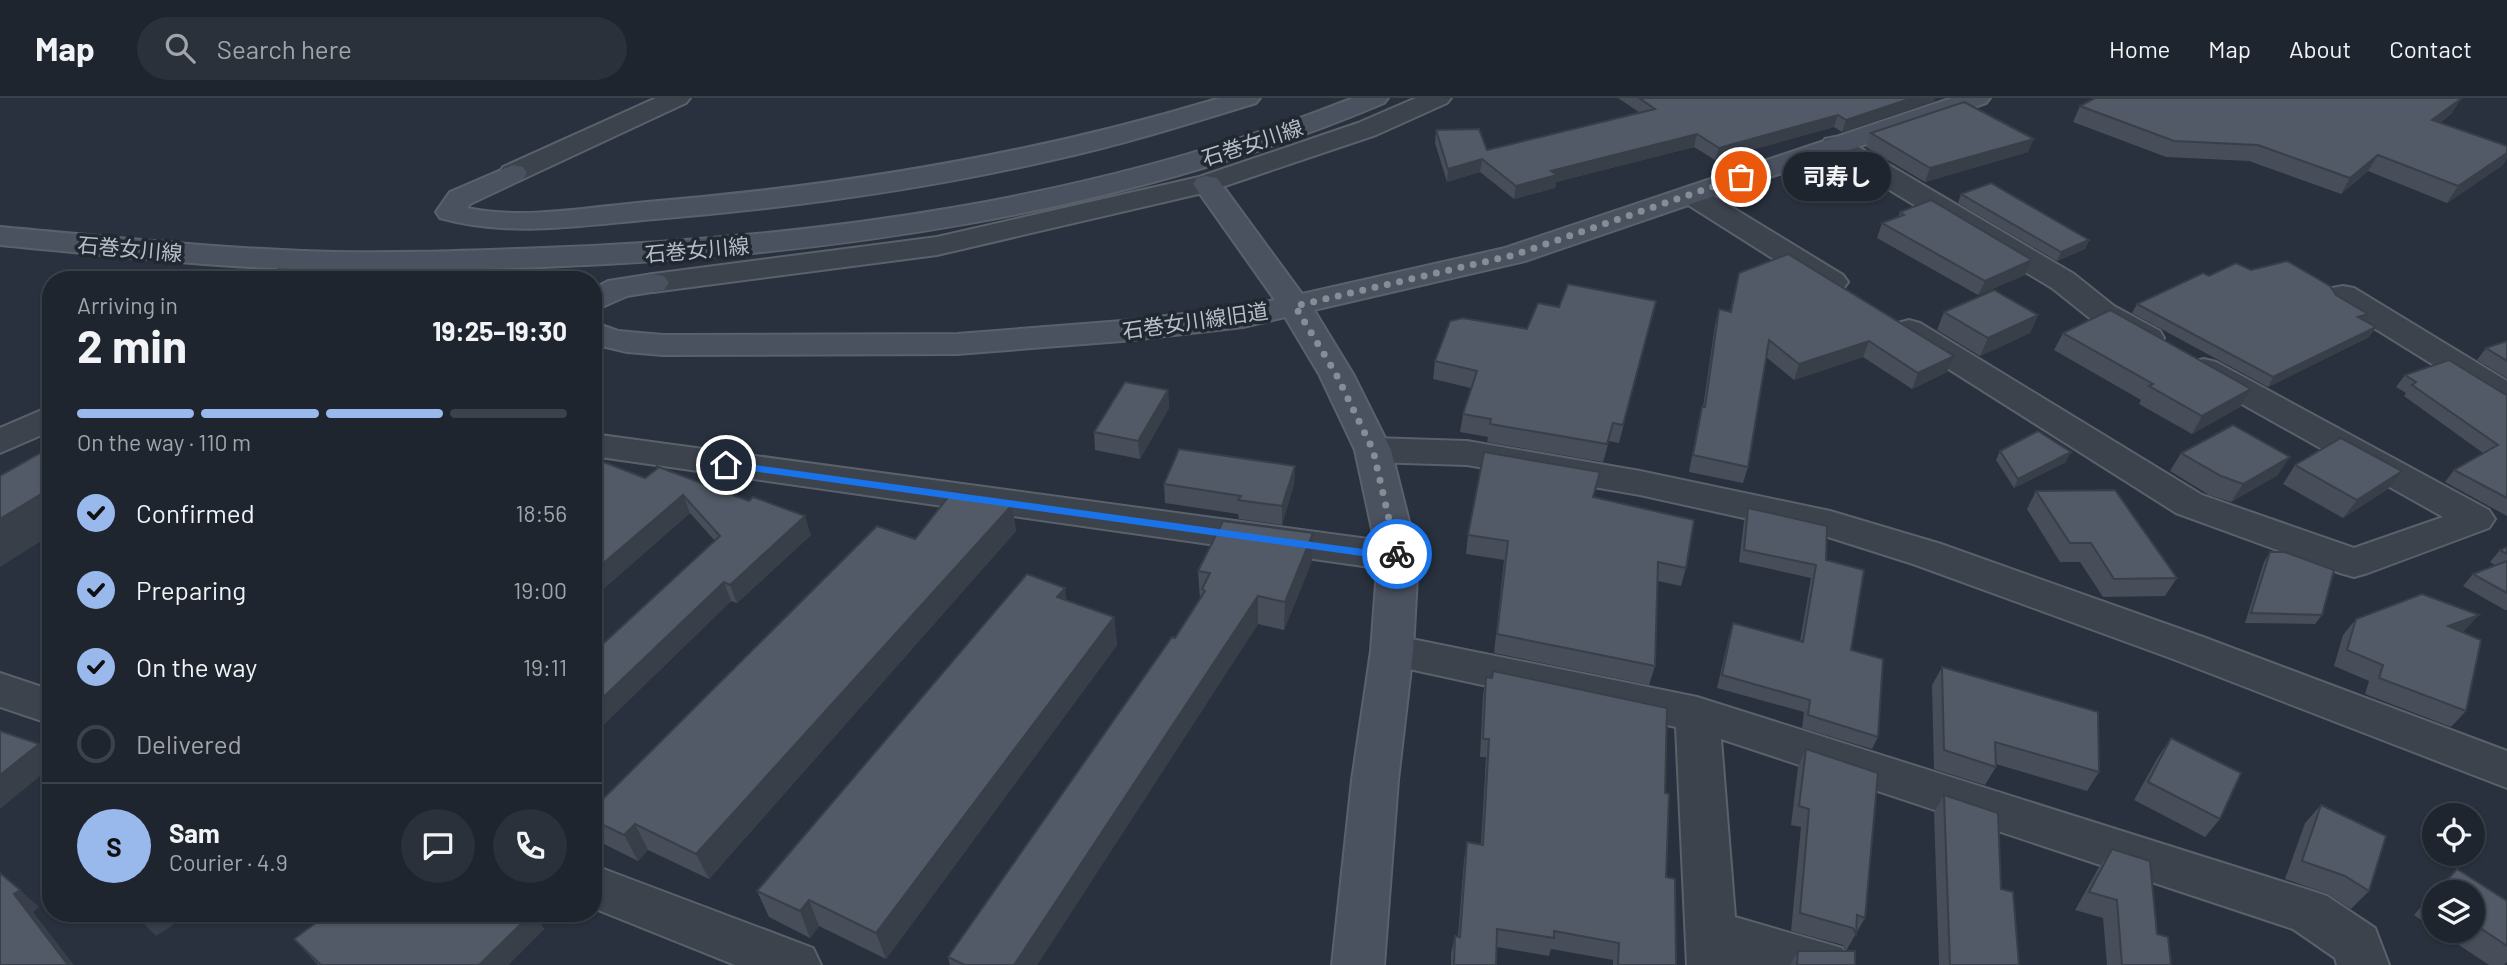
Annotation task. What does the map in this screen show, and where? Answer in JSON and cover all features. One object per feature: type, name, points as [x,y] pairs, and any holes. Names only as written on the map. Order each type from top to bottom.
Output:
[{"type":"street","points":[[677,98],[460,198],[450,212],[479,218],[577,217],[799,196],[897,182],[1114,138],[1160,113],[1247,98]]},
{"type":"street","name":"石巻女川線","points":[[0,236],[196,254],[305,260],[512,259],[636,255],[761,244],[895,226],[1047,199],[1148,175],[1239,148],[1375,98]]},
{"type":"street","points":[[602,297],[619,288],[937,246],[1207,184],[1367,129],[1438,98]]},
{"type":"street","name":"石巻女川線旧道","points":[[602,337],[663,345],[957,344],[1122,331],[1243,317],[1514,255],[1978,98]]},
{"type":"street","points":[[1692,195],[2189,504],[2354,563],[2476,519],[2103,313],[2063,281],[1835,145]]},
{"type":"street","points":[[1207,184],[1295,306],[1336,374],[1373,450],[1398,557],[1392,651],[1375,780],[1358,965]]},
{"type":"street","points":[[292,271],[305,260]]},
{"type":"street","points":[[2343,295],[2507,396]]},
{"type":"street","points":[[0,442],[42,421]]},
{"type":"street","points":[[602,446],[1398,557]]},
{"type":"street","points":[[1373,450],[1467,453],[1640,483],[1830,524],[1927,554],[2176,643],[2507,770]]},
{"type":"street","points":[[1392,651],[1697,714],[2309,912],[2357,944],[2363,965]]},
{"type":"street","points":[[0,690],[42,704]]},
{"type":"street","points":[[1697,714],[1712,949],[1824,965]]},
{"type":"street","points":[[602,890],[795,965]]},
{"type":"building","points":[[1639,98],[1912,98],[1846,120],[1838,115],[1719,148],[1697,134],[1551,171],[1557,175],[1516,186],[1482,159],[1448,169],[1436,130],[1479,129],[1487,150],[1655,109]]},
{"type":"building","points":[[2095,98],[2462,98],[2432,120],[2507,146],[2507,153],[2458,186],[2378,155],[2350,178],[2258,145],[2174,141],[2080,106]]},
{"type":"building","points":[[1964,102],[2034,139],[1930,168],[1871,133]]},
{"type":"building","points":[[1991,183],[2089,240],[2061,252],[1961,194]]},
{"type":"building","points":[[1931,200],[2032,260],[1985,281],[1882,223],[1904,215],[1900,212]]},
{"type":"building","points":[[1788,254],[1954,356],[1918,373],[1869,341],[1799,364],[1769,340],[1748,467],[1693,455],[1702,407],[1705,407],[1719,309],[1731,312],[1739,273]]},
{"type":"building","points":[[2287,261],[2330,286],[2336,295],[2368,314],[2358,317],[2376,327],[2273,377],[2137,304],[2203,273],[2209,276],[2236,263],[2251,270]]},
{"type":"building","points":[[1568,284],[1656,301],[1623,425],[1613,423],[1607,444],[1490,424],[1491,419],[1463,414],[1477,371],[1435,361],[1450,321],[1463,318],[1527,329],[1538,303],[1559,307]]},
{"type":"building","points":[[1994,290],[2038,315],[1988,338],[1944,312]]},
{"type":"building","points":[[2110,310],[2251,389],[2202,416],[2149,386],[2153,384],[2063,333]]},
{"type":"building","points":[[2507,341],[2507,361],[2486,348]]},
{"type":"building","points":[[2449,360],[2507,395],[2507,498],[2454,470],[2498,445],[2412,385],[2416,382],[2405,375]]},
{"type":"building","points":[[1125,382],[1168,390],[1138,441],[1094,432]]},
{"type":"building","points":[[2233,425],[2290,457],[2243,484],[2221,476],[2181,453]]},
{"type":"building","points":[[2038,431],[2071,452],[2018,479],[2000,451]]},
{"type":"building","points":[[2341,438],[2402,471],[2357,500],[2295,465]]},
{"type":"building","points":[[1179,449],[1295,466],[1282,506],[1238,500],[1241,496],[1164,484]]},
{"type":"building","points":[[42,452],[42,493],[0,519],[0,476]]},
{"type":"building","points":[[1484,452],[1600,472],[1593,497],[1694,520],[1686,568],[1658,562],[1655,666],[1497,634],[1508,541],[1468,535]]},
{"type":"building","points":[[602,461],[645,478],[658,468],[656,466],[749,501],[753,497],[805,516],[730,585],[724,582],[602,698],[602,645],[720,536],[683,495],[602,564]]},
{"type":"building","points":[[2115,490],[2177,578],[2114,579],[2091,543],[2070,543],[2036,491]]},
{"type":"building","points":[[953,491],[1012,505],[696,854],[635,824],[624,835],[602,824],[602,800],[877,526],[915,539]]},
{"type":"building","points":[[1748,508],[1827,526],[1826,560],[1864,570],[1851,650],[1883,659],[1878,737],[1808,715],[1810,700],[1722,675],[1733,623],[1803,642],[1816,565],[1744,550]]},
{"type":"building","points":[[1223,521],[1313,533],[1285,602],[1258,596],[1014,965],[965,965],[948,957],[1172,637],[1175,638],[1205,591],[1202,589],[1210,573],[1198,571]]},
{"type":"building","points":[[2270,552],[2285,552],[2334,570],[2322,615],[2251,613]]},
{"type":"building","points":[[2507,561],[2507,593],[2473,574]]},
{"type":"building","points":[[1027,574],[1065,588],[1057,597],[1114,617],[876,933],[809,900],[800,911],[757,891]]},
{"type":"building","points":[[2422,594],[2479,615],[2448,626],[2481,640],[2466,711],[2379,678],[2383,665],[2347,650],[2356,619]]},
{"type":"building","points":[[1942,667],[2098,712],[2099,772],[1995,742],[1996,767],[1944,750]]},
{"type":"building","points":[[1493,671],[1667,708],[1665,793],[1669,794],[1666,877],[1675,879],[1676,965],[1618,965],[1619,943],[1554,931],[1554,938],[1497,929],[1496,965],[1454,965],[1455,936],[1460,937],[1467,842],[1483,845],[1489,739],[1483,739],[1486,677],[1492,678]]},
{"type":"building","points":[[0,731],[39,744],[0,775]]},
{"type":"building","points":[[2171,738],[2241,773],[2220,819],[2148,782]]},
{"type":"building","points":[[1806,749],[1878,773],[1865,918],[1857,915],[1856,934],[1853,928],[1800,913],[1809,809],[1799,806]]},
{"type":"building","points":[[1944,795],[1998,813],[2001,889],[2013,892],[2019,965],[1950,965]]},
{"type":"building","points":[[2321,805],[2386,836],[2369,891],[2345,876],[2302,861]]},
{"type":"building","points":[[2112,849],[2150,861],[2157,934],[2168,937],[2171,965],[2122,965],[2117,900],[2089,892]]},
{"type":"building","points":[[2457,869],[2474,880],[2447,880]]},
{"type":"building","points":[[0,873],[20,890],[14,894],[68,965],[0,965]]},
{"type":"building","points":[[2485,887],[2507,901],[2507,946],[2485,931]]},
{"type":"building","points":[[317,922],[523,922],[479,965],[321,965],[294,939]]},
{"type":"building","points":[[1798,951],[1855,951],[1855,965],[1797,965]]},
{"type":"way so far","points":[[1397,554],[1373,450],[1336,374],[1295,306],[1514,255],[1741,177]]},
{"type":"place","name":"司寿し","points":[[1741,177]]},
{"type":"route","points":[[726,465],[1398,557],[1397,554]]}]
